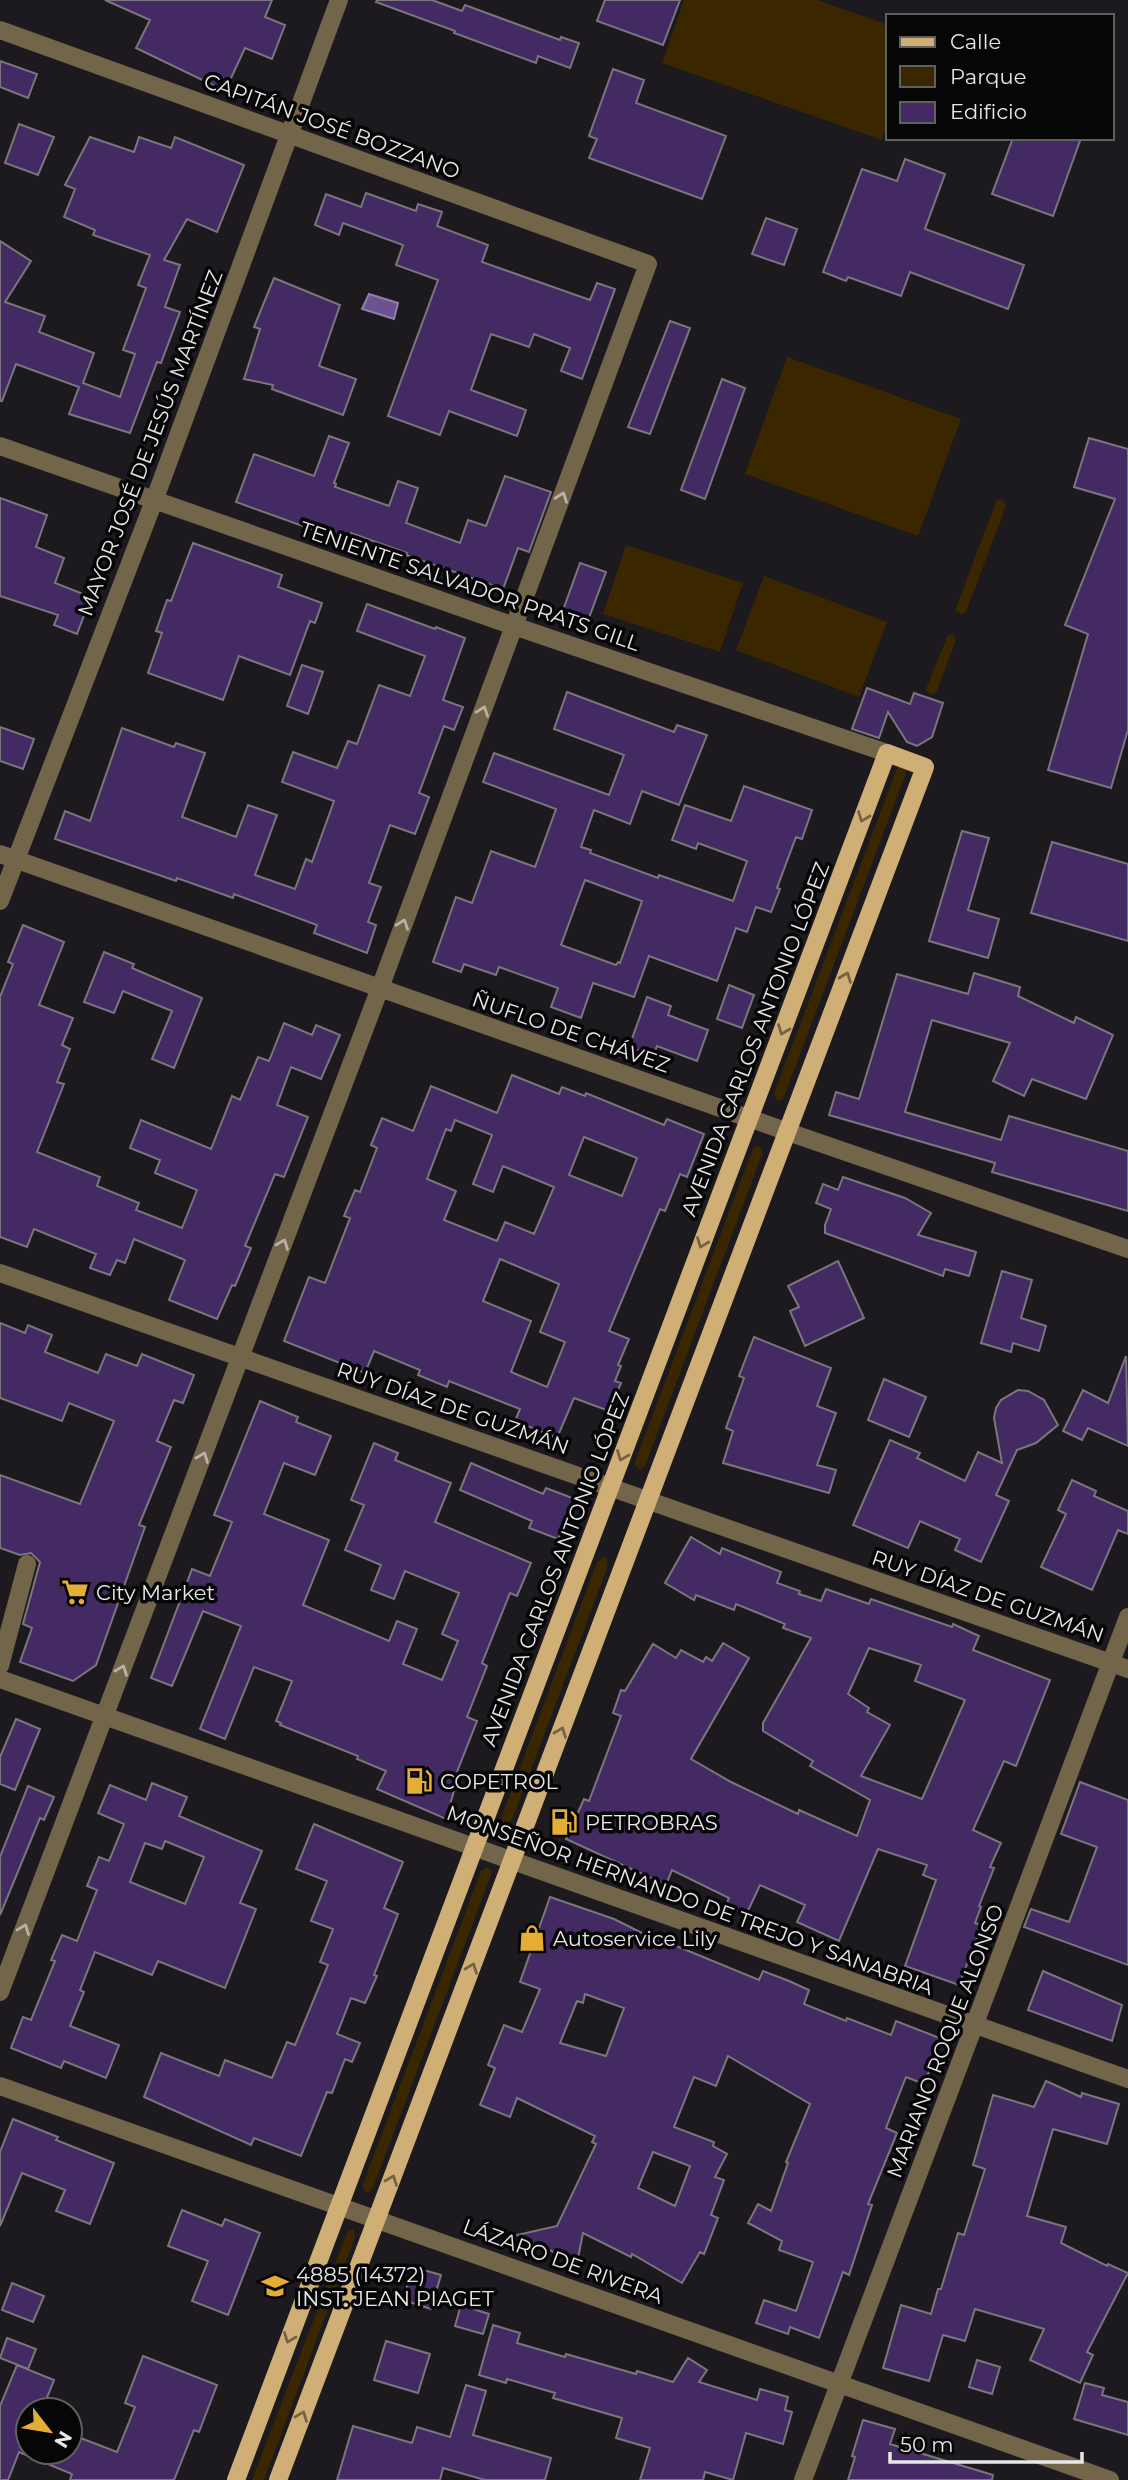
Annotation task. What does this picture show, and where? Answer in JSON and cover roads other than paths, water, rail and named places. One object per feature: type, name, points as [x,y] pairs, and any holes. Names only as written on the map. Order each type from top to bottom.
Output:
[{"type":"main road","name":"TENIENTE SALVADOR PRATS GILL","points":[[788,1132],[925,767],[887,753]]},
{"type":"main road","name":"AVENIDA CARLOS ANTONIO LÓPEZ","points":[[236,2480],[887,753]]},
{"type":"main road","points":[[278,2480],[788,1132]]},
{"type":"street","name":"MAYOR JOSÉ DE JESÚS MARTÍNEZ","points":[[0,901],[8,857],[154,501],[339,0]]},
{"type":"street","name":"CAPITÁN JOSÉ BOZZANO","points":[[0,30],[648,264],[514,626]]},
{"type":"street","name":"TENIENTE SALVADOR PRATS GILL","points":[[0,446],[887,753]]},
{"type":"street","points":[[0,1992],[514,626]]},
{"type":"street","name":"ÑUFLO DE CHÁVEZ","points":[[8,857],[749,1119],[1128,1249]]},
{"type":"street","name":"RUY DÍAZ DE GUZMÁN","points":[[0,1273],[1119,1667]]},
{"type":"street","points":[[0,1666],[27,1564]]},
{"type":"street","name":"MARIANO ROQUE ALONSO","points":[[803,2480],[975,2025],[1119,1667],[1128,1617]]},
{"type":"street","name":"MONSEÑOR HERNANDO DE TREJO Y SANABRIA","points":[[0,1679],[1128,2079]]},
{"type":"street","name":"LÁZARO DE RIVERA","points":[[0,2086],[1110,2480]]},
{"type":"place","name":"City Market","points":[[75,1592]]},
{"type":"place","name":"COPETROL","points":[[419,1781]]},
{"type":"place","name":"PETROBRAS","points":[[564,1822]]},
{"type":"place","name":"Autoservice Lily","points":[[532,1938]]},
{"type":"place","name":"4885 (14372) INST. JEAN PIAGET","points":[[275,2286]]}]
